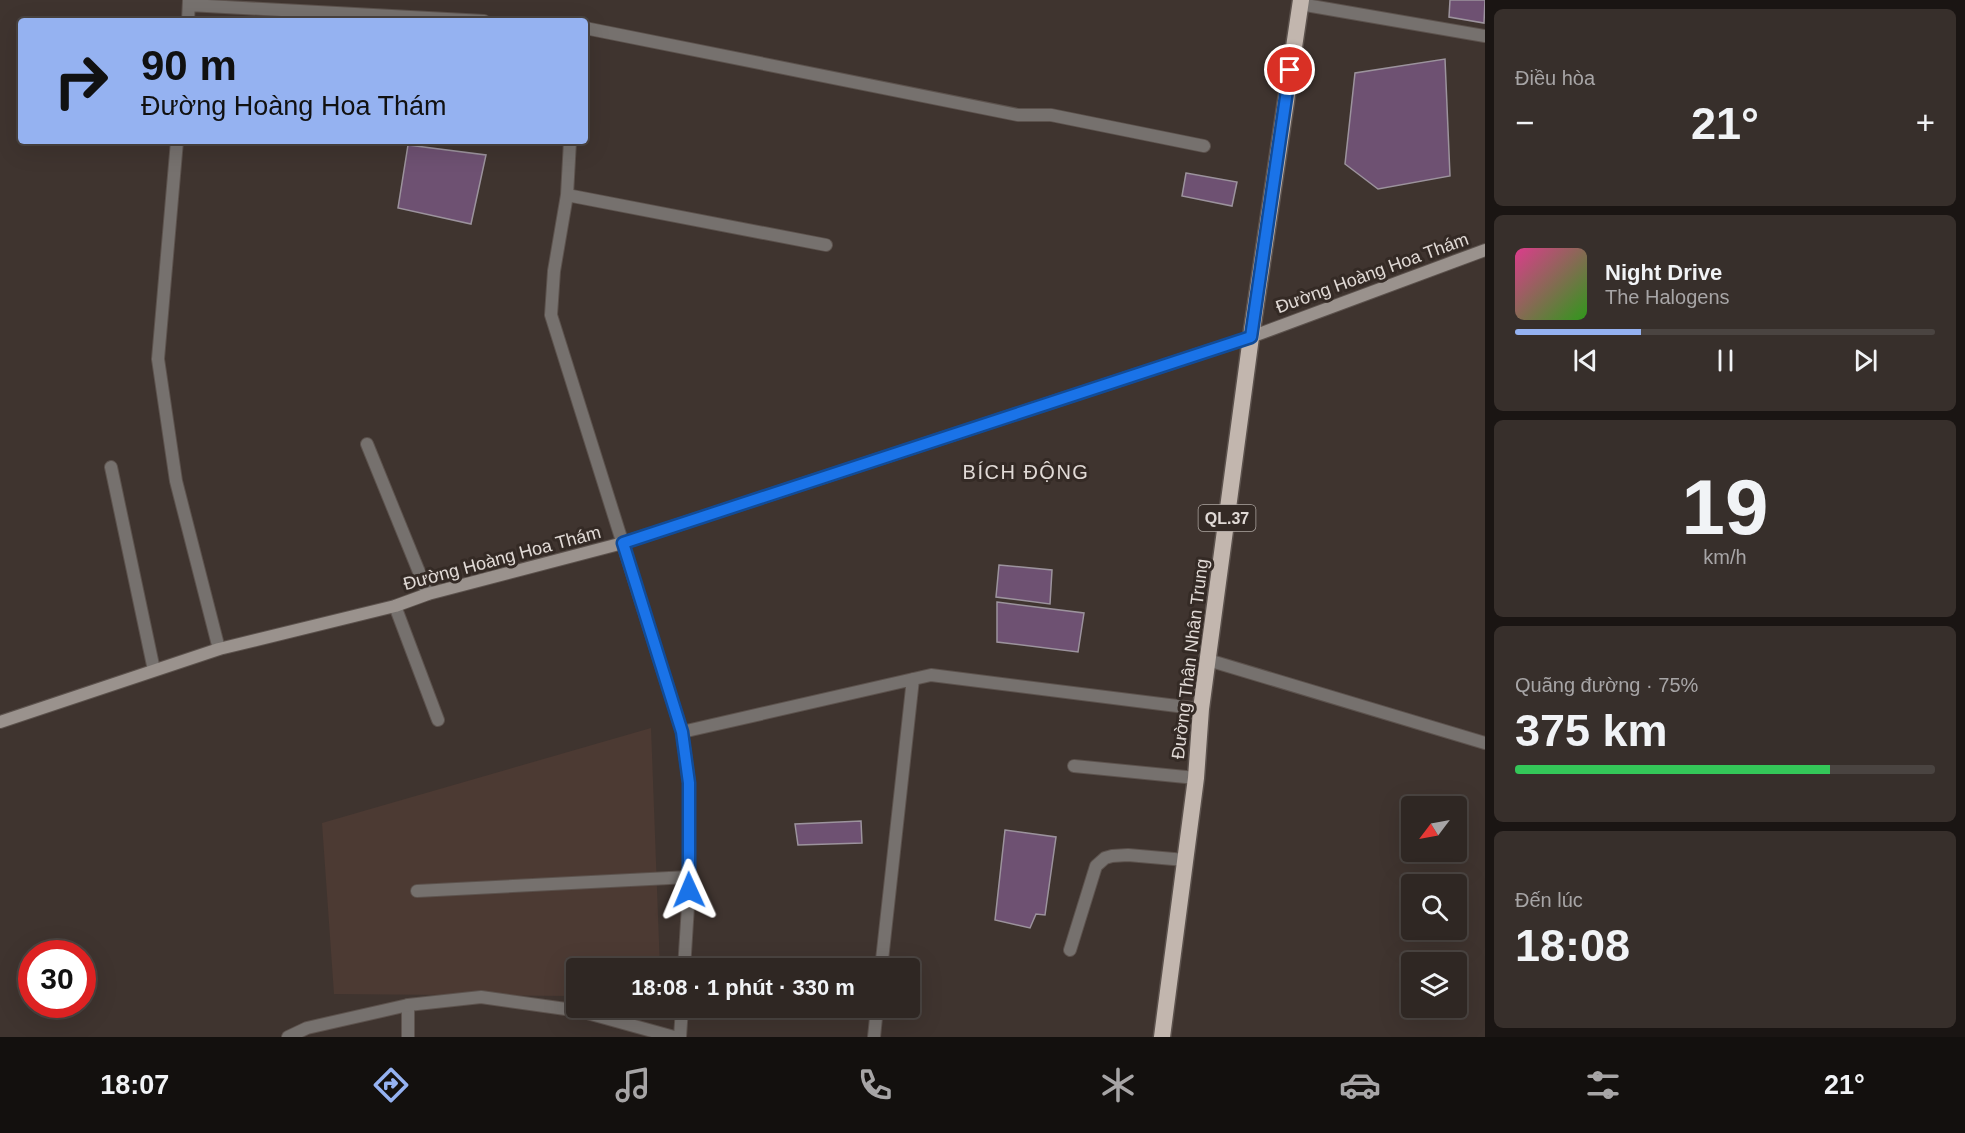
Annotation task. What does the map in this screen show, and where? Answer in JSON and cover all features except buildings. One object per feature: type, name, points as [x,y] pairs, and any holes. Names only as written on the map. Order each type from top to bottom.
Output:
[{"type":"highway","name":"Đường Thân Nhân Trung","points":[[1162,1037],[1196,778],[1201,709],[1251,337],[1300,2]]},
{"type":"main road","name":"Đường Hoàng Hoa Thám","points":[[0,722],[219,649],[395,606],[428,594],[623,543],[1251,337],[1485,250]]},
{"type":"street","points":[[188,18],[189,2],[437,18]]},
{"type":"street","points":[[1300,2],[1485,36]]},
{"type":"street","points":[[588,29],[1018,115],[1051,115],[1204,146]]},
{"type":"street","points":[[177,144],[158,359],[176,482],[219,649]]},
{"type":"street","points":[[570,144],[567,195],[554,271],[550,315],[682,732],[689,783],[689,877],[685,958]]},
{"type":"street","points":[[567,195],[826,245]]},
{"type":"street","points":[[367,444],[428,594]]},
{"type":"street","points":[[111,467],[154,670]]},
{"type":"street","points":[[395,606],[438,720]]},
{"type":"street","points":[[1208,660],[1485,743]]},
{"type":"street","points":[[682,732],[931,675],[1201,709]]},
{"type":"street","points":[[882,958],[913,679]]},
{"type":"street","points":[[1074,766],[1196,778]]},
{"type":"street","points":[[1070,950],[1096,866],[1104,858],[1128,855],[1185,860]]},
{"type":"street","points":[[417,891],[689,877]]},
{"type":"street","points":[[288,1037],[307,1028],[408,1005],[481,997],[580,1011],[674,1037]]},
{"type":"street","points":[[408,1005],[408,1037]]},
{"type":"street","points":[[680,1037],[681,1018]]},
{"type":"street","points":[[874,1037],[876,1018]]},
{"type":"shaded area","points":[[651,728],[660,958],[566,958],[566,996],[334,994],[322,823]]},
{"type":"district","name":"BÍCH ĐỘNG","points":[[1026,472]]},
{"type":"route","points":[[689,890],[689,783],[682,732],[623,543],[1251,337],[1290,70]]}]
